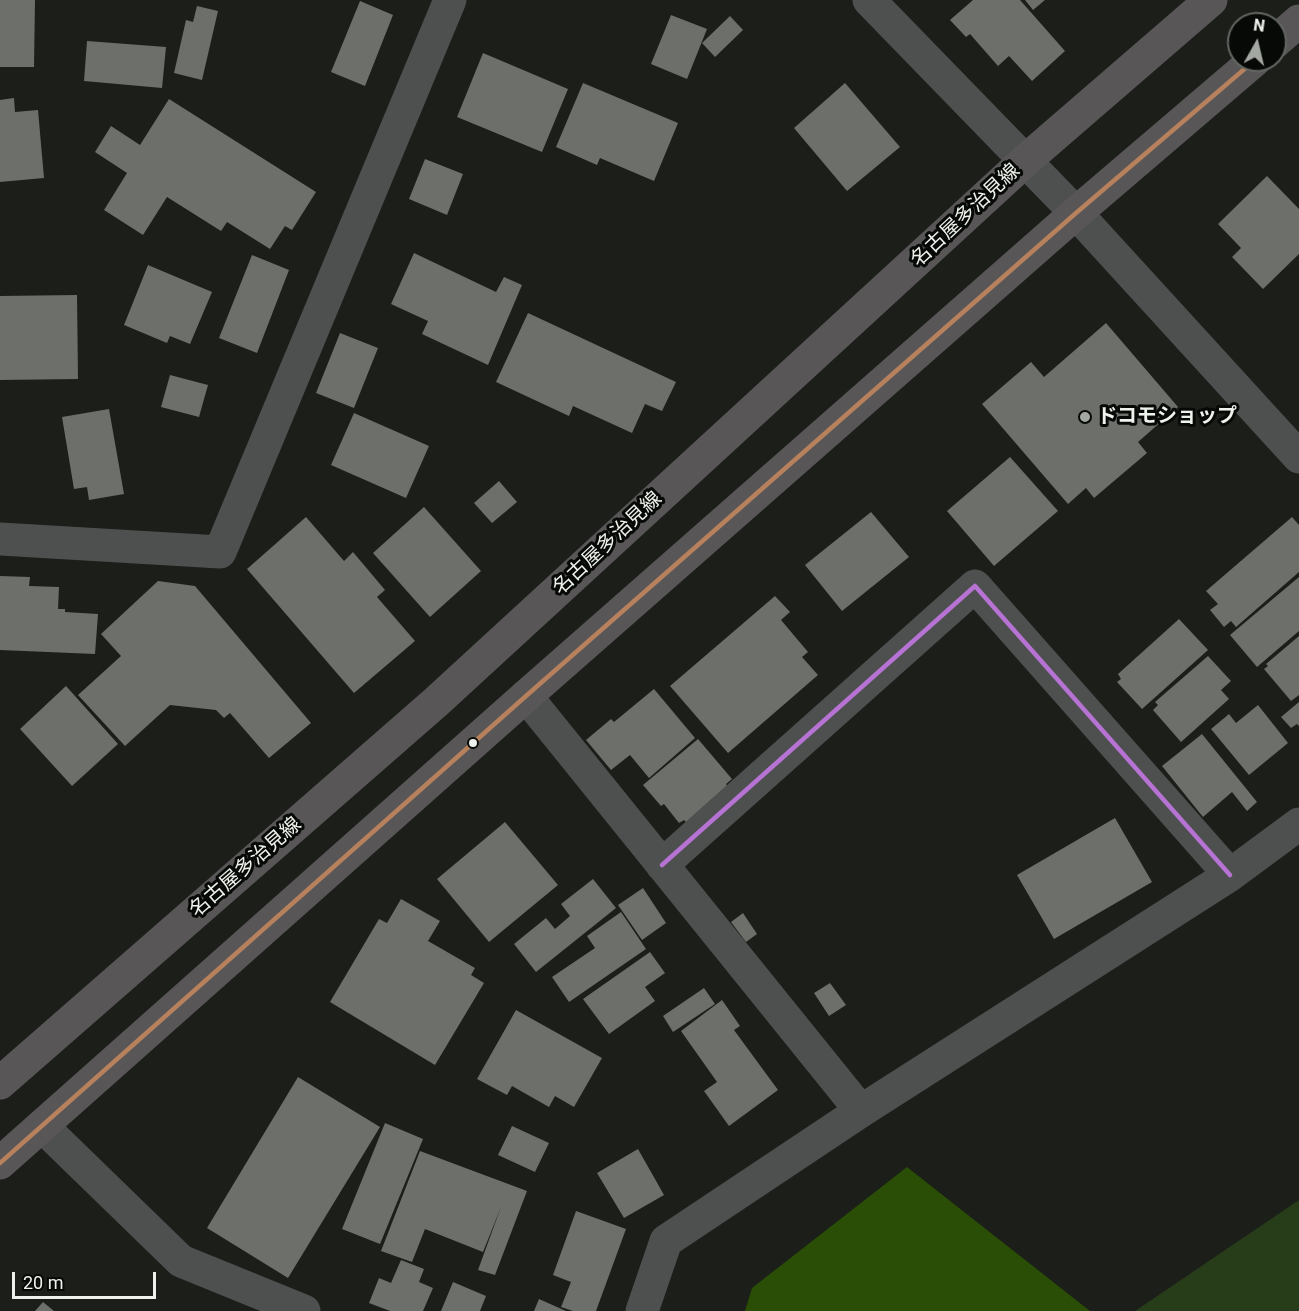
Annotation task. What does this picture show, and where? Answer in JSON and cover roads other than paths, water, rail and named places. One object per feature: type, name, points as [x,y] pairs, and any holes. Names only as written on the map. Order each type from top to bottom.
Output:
[{"type":"main road","name":"名古屋多治見線","points":[[0,1083],[436,702],[1026,160],[1211,0]]},
{"type":"main road","points":[[1287,32],[1299,21]]},
{"type":"main road","points":[[0,1163],[526,696],[1076,213],[1241,72]]},
{"type":"street","points":[[0,539],[220,552],[450,0]]},
{"type":"street","points":[[869,0],[1076,213],[1299,457]]},
{"type":"street","points":[[662,865],[975,586],[1230,875]]},
{"type":"street","points":[[526,696],[861,1111]]},
{"type":"street","points":[[642,1311],[666,1241],[861,1111],[1230,875],[1299,824]]},
{"type":"street","points":[[42,1126],[181,1261],[304,1311]]},
{"type":"place","name":"ドコモショップ","points":[[1085,417]]}]
